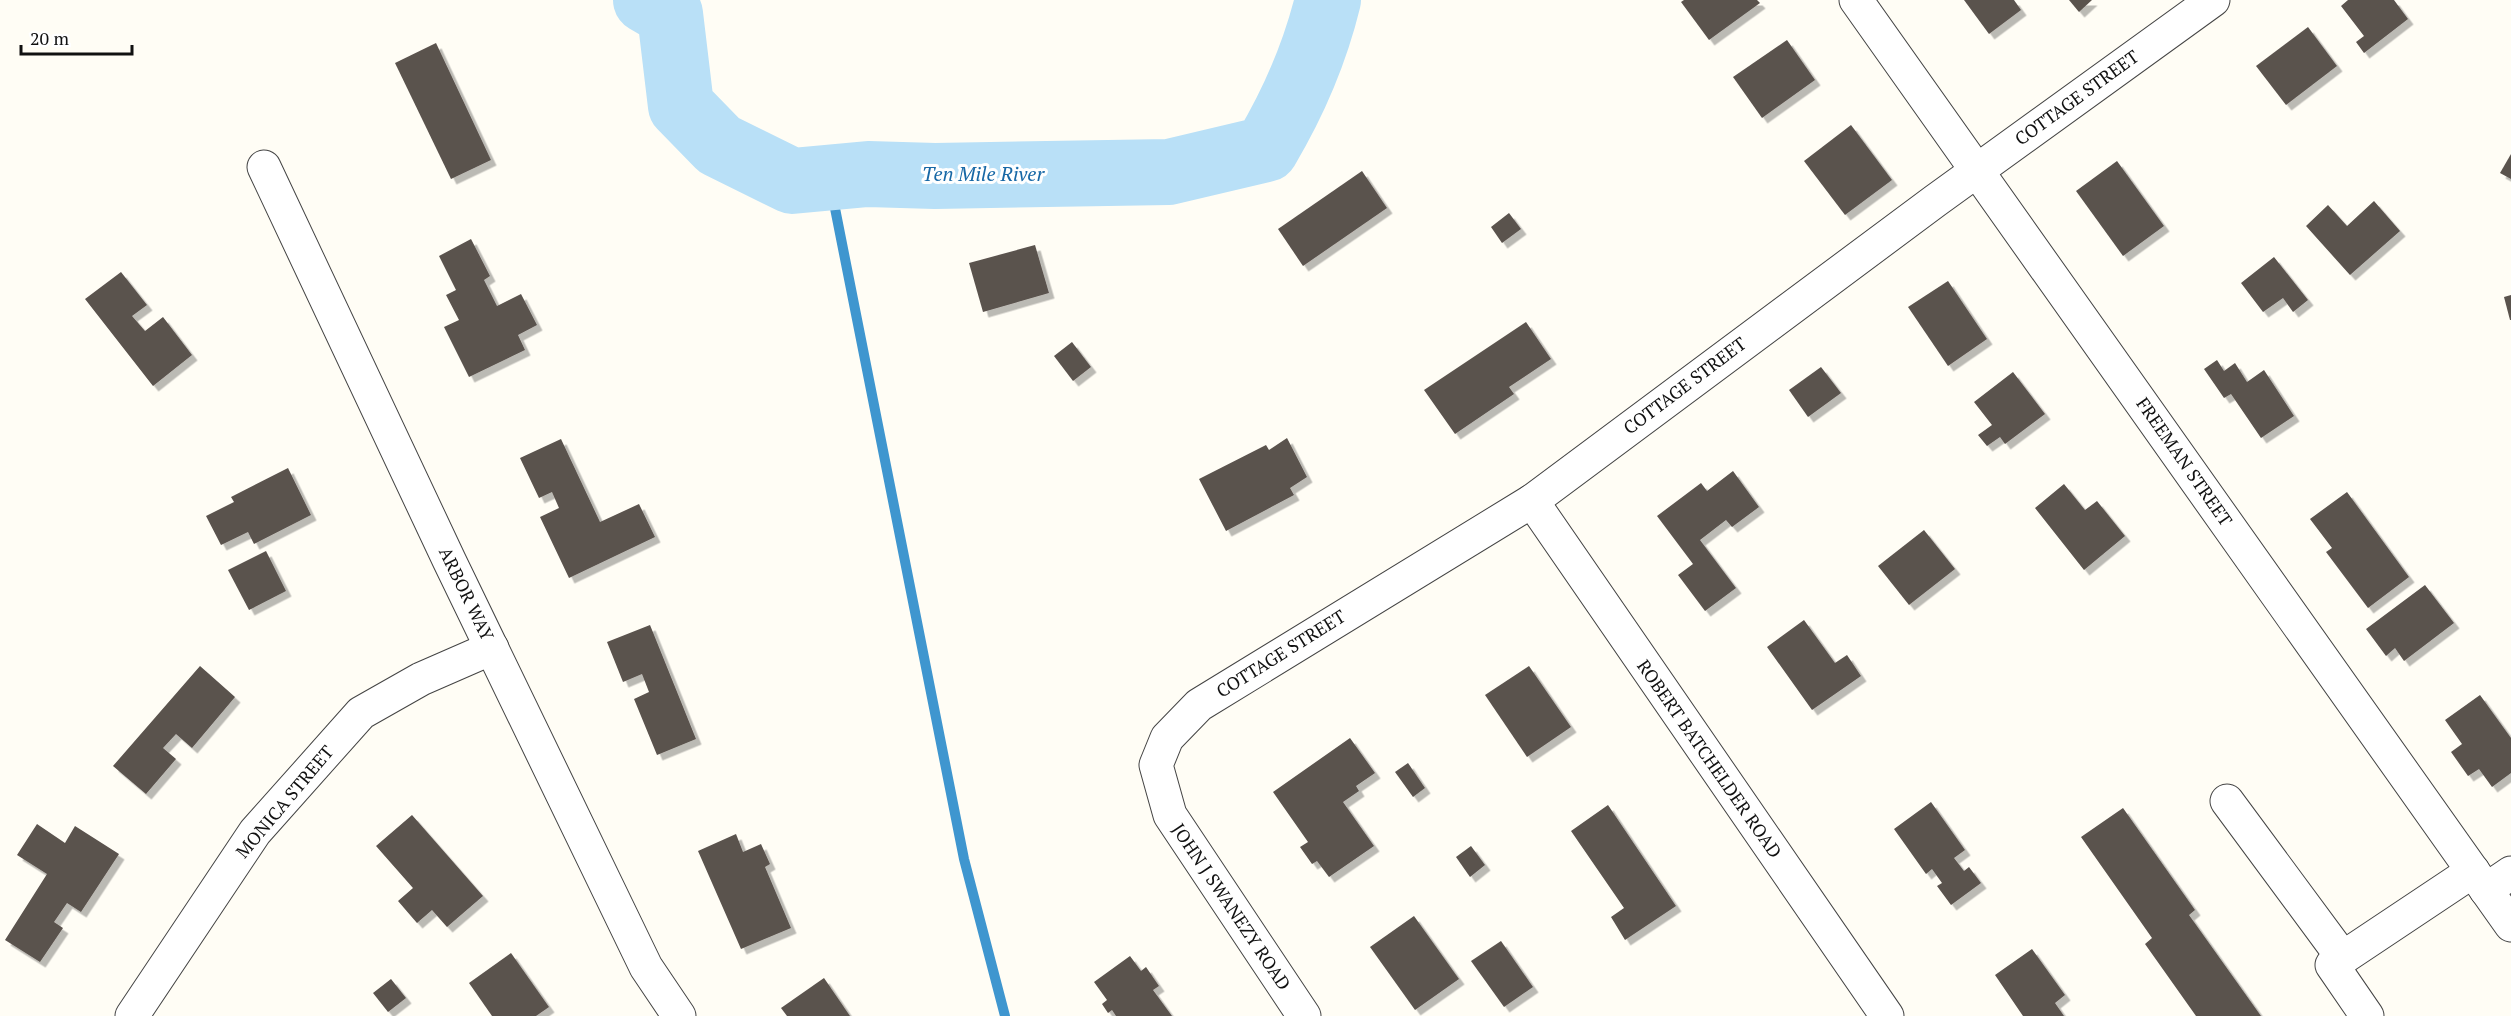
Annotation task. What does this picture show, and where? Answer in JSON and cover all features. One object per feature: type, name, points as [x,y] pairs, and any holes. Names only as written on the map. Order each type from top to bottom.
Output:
[{"type":"street","name":"FREEMAN STREET","points":[[1856,0],[1976,171],[2490,878],[2511,925]]},
{"type":"street","name":"COTTAGE STREET","points":[[1157,761],[1167,738],[1198,705],[1532,501],[1976,171],[2212,0]]},
{"type":"street","name":"ARBOR WAY","points":[[264,167],[646,967],[679,1016]]},
{"type":"street","name":"ROBERT BATCHELDER ROAD","points":[[1532,501],[1887,1016]]},
{"type":"street","name":"MONICA STREET","points":[[132,1016],[255,832],[354,721],[362,713],[421,678],[492,648]]},
{"type":"street","name":"JOHN J SWANEZY ROAD","points":[[1157,761],[1156,765],[1170,815],[1304,1016]]},
{"type":"street","points":[[2227,801],[2343,958]]},
{"type":"street","points":[[2367,1016],[2332,965],[2490,878]]},
{"type":"building","points":[[1684,0],[1757,0],[1760,3],[1709,40],[1681,2]]},
{"type":"building","points":[[1964,0],[2014,0],[2021,10],[1989,34]]},
{"type":"building","points":[[2069,0],[2092,0],[2079,12]]},
{"type":"building","points":[[2348,0],[2394,0],[2408,19],[2364,53],[2356,42],[2364,36],[2341,6]]},
{"type":"building","points":[[2308,27],[2337,66],[2286,105],[2256,66]]},
{"type":"building","points":[[1787,40],[1815,80],[1762,118],[1733,77]]},
{"type":"building","points":[[436,43],[491,160],[451,179],[395,63]]},
{"type":"building","points":[[1851,125],[1892,180],[1845,215],[1804,161]]},
{"type":"building","points":[[2511,154],[2511,179],[2500,173]]},
{"type":"building","points":[[2117,161],[2164,226],[2123,256],[2076,191]]},
{"type":"building","points":[[1362,171],[1387,208],[1303,266],[1278,229]]},
{"type":"building","points":[[2374,201],[2400,231],[2350,275],[2306,226],[2328,205],[2347,226]]},
{"type":"building","points":[[1509,213],[1521,229],[1502,243],[1491,227]]},
{"type":"building","points":[[471,239],[490,276],[484,280],[497,306],[521,294],[537,325],[518,335],[525,350],[469,377],[444,327],[459,320],[446,295],[456,290],[439,256]]},
{"type":"building","points":[[1035,245],[1049,293],[983,312],[969,263]]},
{"type":"building","points":[[2274,257],[2308,300],[2293,312],[2283,298],[2263,312],[2241,283]]},
{"type":"building","points":[[121,272],[147,305],[132,316],[145,331],[163,317],[192,355],[153,386],[85,299]]},
{"type":"building","points":[[1948,281],[1987,339],[1948,366],[1908,307]]},
{"type":"building","points":[[2511,295],[2511,320],[2510,320],[2504,297]]},
{"type":"building","points":[[1526,322],[1551,359],[1509,387],[1514,394],[1455,434],[1424,390]]},
{"type":"building","points":[[1072,342],[1091,367],[1073,381],[1054,356]]},
{"type":"building","points":[[2217,360],[2224,371],[2235,363],[2247,382],[2264,370],[2294,416],[2261,438],[2231,394],[2224,398],[2204,369]]},
{"type":"building","points":[[1821,367],[1841,393],[1808,417],[1789,390]]},
{"type":"building","points":[[2013,372],[2045,414],[2005,444],[2000,437],[1987,446],[1978,435],[1992,425],[1974,402]]},
{"type":"building","points":[[1287,438],[1307,477],[1290,488],[1294,495],[1226,531],[1199,479],[1266,445],[1269,450]]},
{"type":"building","points":[[561,439],[600,522],[639,504],[655,537],[569,578],[540,517],[559,508],[552,492],[539,498],[520,458]]},
{"type":"building","points":[[288,468],[311,515],[254,544],[248,532],[221,545],[206,516],[234,502],[231,497]]},
{"type":"building","points":[[1733,471],[1759,507],[1732,527],[1726,520],[1700,540],[1736,588],[1705,611],[1678,575],[1693,564],[1657,516],[1701,483],[1707,491]]},
{"type":"building","points":[[2064,484],[2085,510],[2097,501],[2125,536],[2084,570],[2035,508]]},
{"type":"building","points":[[2347,492],[2409,577],[2368,608],[2326,552],[2332,548],[2310,519]]},
{"type":"building","points":[[1924,530],[1955,569],[1909,605],[1878,566]]},
{"type":"building","points":[[266,551],[286,591],[249,610],[228,570]]},
{"type":"building","points":[[2425,585],[2454,623],[2404,661],[2395,648],[2386,656],[2366,629]]},
{"type":"building","points":[[1804,620],[1835,663],[1847,655],[1861,676],[1812,710],[1767,647]]},
{"type":"building","points":[[650,625],[696,739],[657,755],[634,699],[649,692],[642,674],[623,682],[607,642]]},
{"type":"building","points":[[200,666],[235,697],[192,748],[176,734],[163,748],[176,759],[146,794],[113,766]]},
{"type":"building","points":[[1529,666],[1571,727],[1527,757],[1485,695]]},
{"type":"building","points":[[2480,695],[2511,738],[2511,773],[2492,787],[2479,769],[2468,776],[2451,752],[2462,744],[2445,720]]},
{"type":"building","points":[[1350,738],[1375,773],[1356,786],[1359,791],[1343,802],[1374,846],[1329,877],[1317,861],[1312,864],[1300,847],[1308,842],[1273,792]]},
{"type":"building","points":[[1408,763],[1425,788],[1413,797],[1395,772]]},
{"type":"building","points":[[1931,802],[1965,850],[1954,858],[1964,871],[1969,867],[1981,883],[1951,905],[1937,886],[1942,883],[1932,869],[1926,874],[1894,829]]},
{"type":"building","points":[[1608,805],[1676,906],[1625,940],[1611,917],[1624,908],[1571,831]]},
{"type":"building","points":[[2123,808],[2195,910],[2189,915],[2261,1016],[2196,1016],[2145,944],[2152,938],[2081,837]]},
{"type":"building","points":[[412,815],[483,896],[447,927],[432,910],[417,923],[398,901],[413,888],[376,846]]},
{"type":"building","points":[[37,824],[65,843],[75,826],[119,854],[81,912],[67,903],[54,922],[63,928],[40,962],[5,940],[47,874],[17,855]]},
{"type":"building","points":[[736,834],[743,852],[761,844],[770,864],[765,867],[791,928],[741,949],[698,851]]},
{"type":"building","points":[[1471,846],[1485,865],[1470,877],[1456,857]]},
{"type":"building","points":[[1414,916],[1459,979],[1415,1010],[1370,947]]},
{"type":"building","points":[[1501,941],[1533,987],[1504,1007],[1471,961]]},
{"type":"building","points":[[2032,949],[2065,995],[2055,1003],[2064,1016],[2023,1016],[1995,975]]},
{"type":"building","points":[[511,953],[549,1007],[536,1016],[492,1016],[469,983]]},
{"type":"building","points":[[1130,956],[1141,971],[1146,967],[1159,986],[1153,990],[1172,1016],[1116,1016],[1112,1010],[1108,1013],[1102,1004],[1107,1000],[1094,982]]},
{"type":"building","points":[[824,978],[850,1016],[787,1016],[781,1008]]},
{"type":"building","points":[[391,979],[406,998],[388,1012],[373,993]]},
{"type":"waterway","name":"Ten Mile River","points":[[646,0],[670,14],[681,106],[719,145],[792,181],[868,174],[935,176],[1169,172],[1266,149],[1303,77],[1328,0]]},
{"type":"waterway","points":[[829,178],[964,859],[1005,1016]]}]
